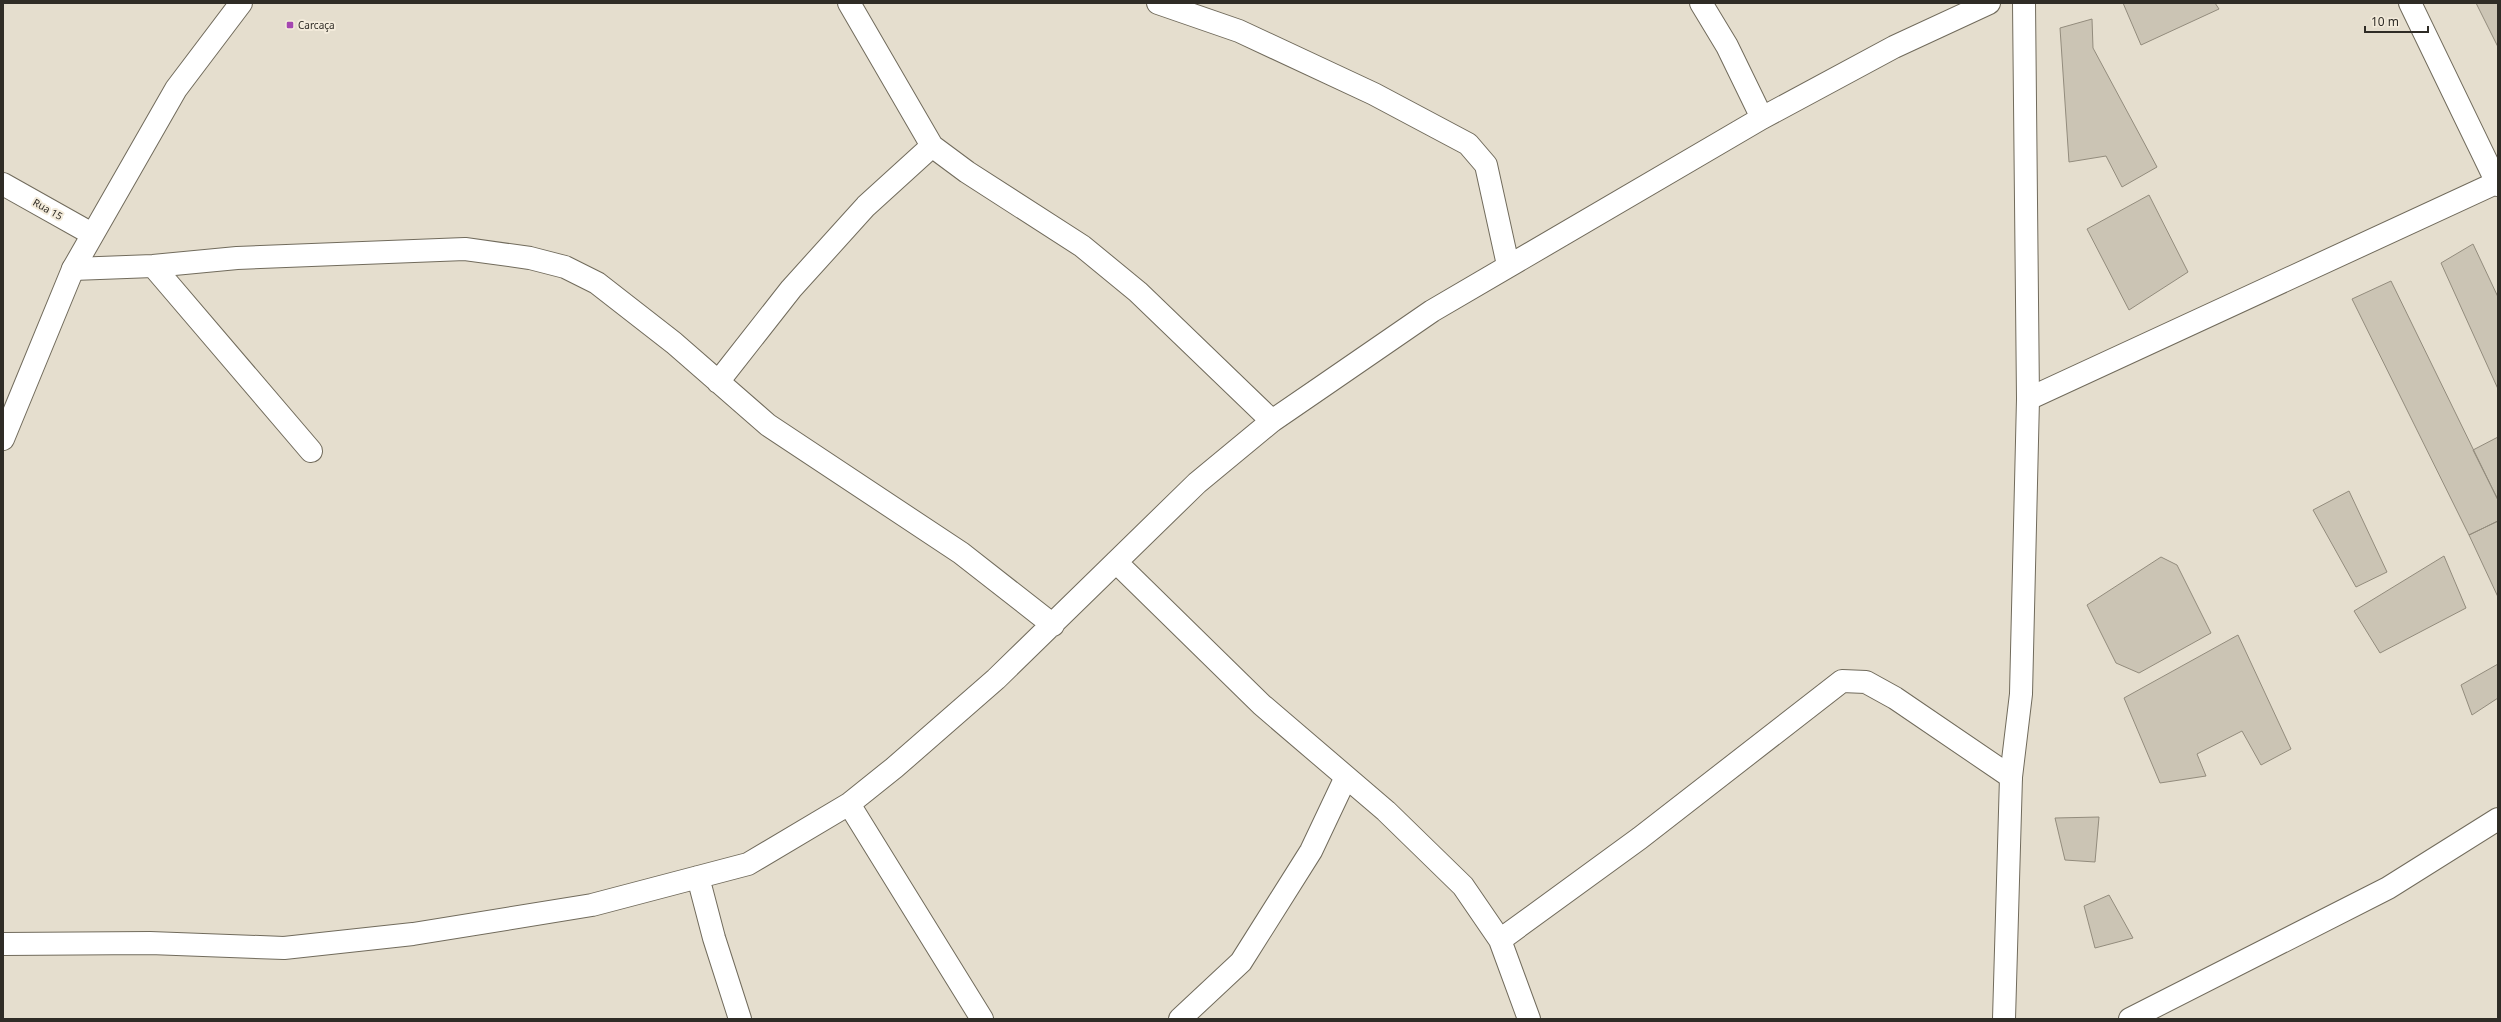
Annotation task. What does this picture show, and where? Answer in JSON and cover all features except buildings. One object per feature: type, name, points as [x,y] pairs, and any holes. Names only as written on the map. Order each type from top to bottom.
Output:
[{"type":"street","points":[[3,439],[73,269],[92,234],[176,89],[241,3]]},
{"type":"street","points":[[849,3],[932,146],[967,172],[1082,246],[1138,292],[1272,421]]},
{"type":"street","points":[[1158,3],[1239,31],[1374,94],[1468,144],[1486,166],[1508,265]]},
{"type":"street","points":[[1701,3],[1727,46],[1762,118]]},
{"type":"street","points":[[3,944],[150,943],[284,948],[413,934],[592,905],[748,864],[849,804],[990,685],[1053,626],[1197,483],[1272,421],[1432,311],[1508,265],[1762,118],[1894,47],[1989,3]]},
{"type":"street","points":[[2004,1019],[2011,777],[2021,694],[2028,399],[2024,3]]},
{"type":"street","points":[[2028,399],[2498,183],[2410,3]]},
{"type":"street","points":[[718,382],[791,289],[861,211],[932,146]]},
{"type":"street","name":"Rua 15","points":[[3,184],[92,234]]},
{"type":"street","points":[[73,269],[152,266],[237,258],[465,249],[530,258],[566,267],[597,283],[674,343],[768,425],[961,553],[1053,626]]},
{"type":"street","points":[[152,266],[311,451]]},
{"type":"street","points":[[1116,562],[1262,705],[1386,811],[1463,886],[1500,940],[1529,1019]]},
{"type":"street","points":[[1500,940],[1640,838],[1842,681],[1866,682],[1895,698],[2011,777]]},
{"type":"street","points":[[1180,1019],[1241,962],[1311,851],[1346,777]]},
{"type":"street","points":[[849,804],[982,1019]]},
{"type":"street","points":[[2130,1019],[2388,888],[2498,819]]},
{"type":"street","points":[[698,877],[714,938],[740,1019]]},
{"type":"place","name":"Carcaça","points":[[290,25]]}]
